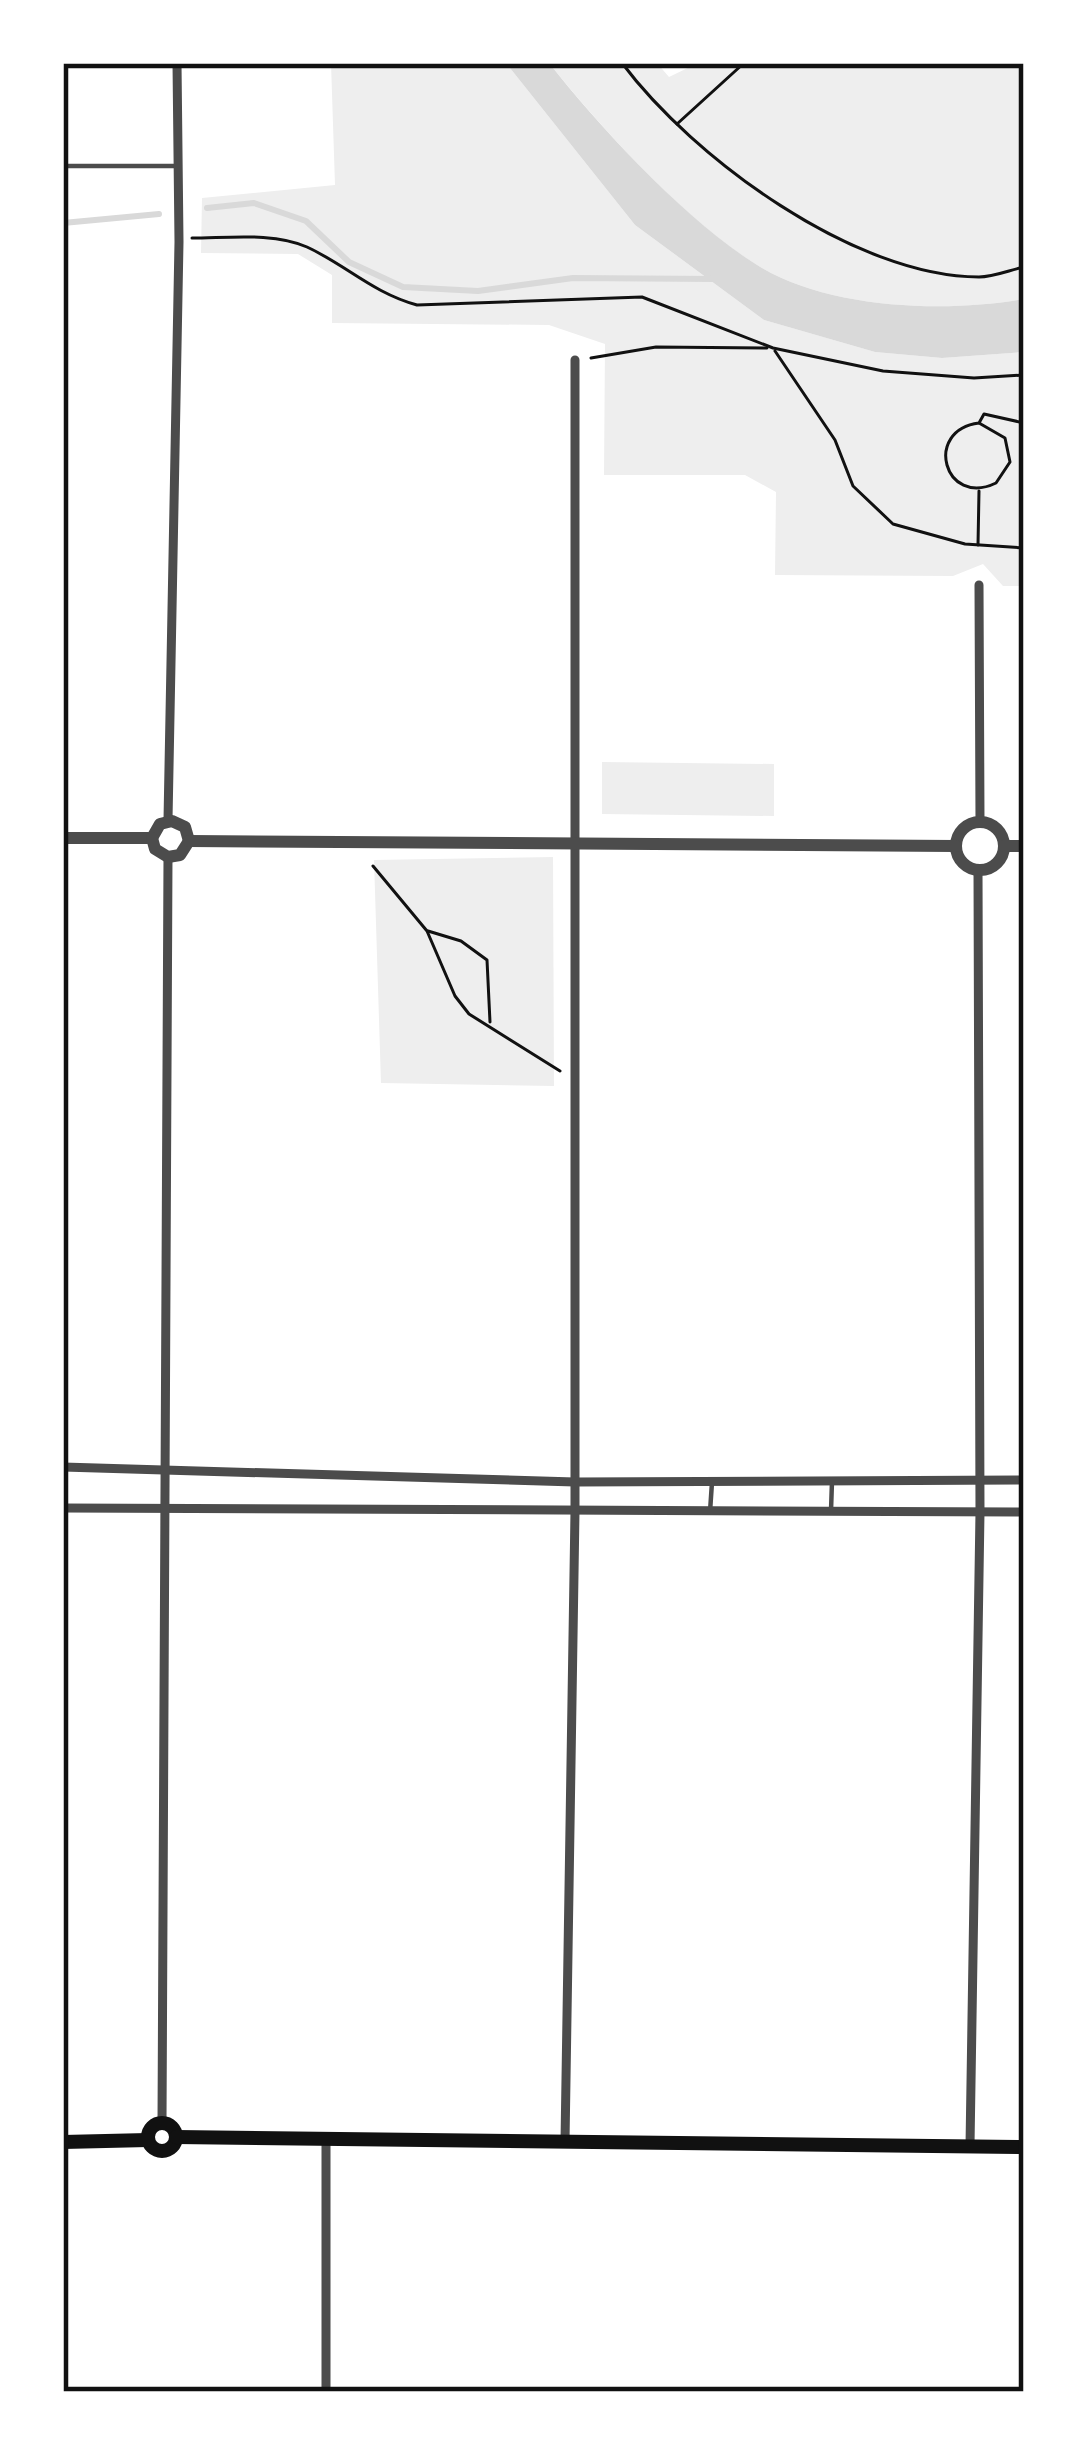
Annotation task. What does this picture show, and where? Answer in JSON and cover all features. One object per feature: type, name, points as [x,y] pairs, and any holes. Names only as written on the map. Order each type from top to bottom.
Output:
[{"type":"main road","points":[[148,2140],[150,2129],[162,2123],[176,2137],[1024,2147]]},
{"type":"main road","points":[[63,2142],[148,2140],[162,2152],[176,2137]]},
{"type":"street","points":[[168,820],[179,238],[177,63]]},
{"type":"street","points":[[565,2143],[575,1511],[575,360]]},
{"type":"street","points":[[979,585],[980,822]]},
{"type":"street","points":[[168,820],[182,824],[189,841],[180,855],[168,857],[155,849],[152,838],[157,826],[168,820]]},
{"type":"street","points":[[980,822],[1000,832],[1004,847],[999,861],[978,870],[960,860],[956,845],[966,826],[980,822]]},
{"type":"street","points":[[63,838],[152,838]]},
{"type":"street","points":[[189,841],[956,845]]},
{"type":"street","points":[[1004,847],[1024,846]]},
{"type":"street","points":[[162,2123],[168,857]]},
{"type":"street","points":[[970,2146],[980,1512],[978,870]]},
{"type":"street","points":[[63,1466],[575,1482],[1024,1480]]},
{"type":"street","points":[[63,1508],[1024,1512]]},
{"type":"street","points":[[326,2140],[326,2392]]},
{"type":"lane","points":[[63,166],[178,166]]},
{"type":"lane","points":[[710,1512],[712,1481]]},
{"type":"lane","points":[[831,1512],[832,1481]]},
{"type":"path","points":[[622,63],[676,125],[781,209],[860,246],[916,265],[981,277],[1024,267]]},
{"type":"path","points":[[676,125],[744,63]]},
{"type":"path","points":[[179,238],[260,239],[308,247],[382,296],[417,305],[459,308],[642,297],[773,348],[883,371],[974,378],[1024,375]]},
{"type":"path","points":[[575,360],[656,347],[773,348]]},
{"type":"path","points":[[773,348],[835,440],[853,487],[892,524],[978,545],[1024,548]]},
{"type":"path","points":[[979,422],[984,414],[1024,423]]},
{"type":"path","points":[[979,422],[997,429],[1010,450],[1005,475],[979,489],[952,478],[944,454],[956,429],[979,422]]},
{"type":"path","points":[[978,545],[979,489]]},
{"type":"path","points":[[373,866],[427,931],[455,996],[469,1014],[573,1080]]},
{"type":"path","points":[[427,931],[461,941],[487,960],[490,1024]]},
{"type":"shaded area","points":[[331,63],[506,63],[635,225],[764,320],[875,352],[942,358],[1024,352],[1024,586],[1003,586],[983,564],[953,576],[775,575],[776,492],[745,475],[604,475],[605,344],[549,325],[332,323],[332,275],[298,254],[201,253],[202,198],[335,185]]},
{"type":"shaded area","points":[[506,63],[549,63],[648,174],[706,227],[762,268],[790,282],[855,300],[960,306],[1024,299],[1024,352],[942,358],[875,352],[764,320],[635,225]]},
{"type":"shaded area","points":[[549,63],[657,63],[669,77],[698,63],[1024,63],[1024,299],[960,306],[890,304],[855,300],[790,282],[734,250],[676,202]]},
{"type":"shaded area","points":[[602,762],[774,764],[774,816],[602,814]]},
{"type":"shaded area","points":[[553,857],[554,1086],[381,1083],[374,860]]},
{"type":"waterway","points":[[207,208],[254,203],[306,221],[349,262],[403,287],[478,291],[573,278],[714,279]]},
{"type":"waterway","points":[[63,223],[159,214]]}]
